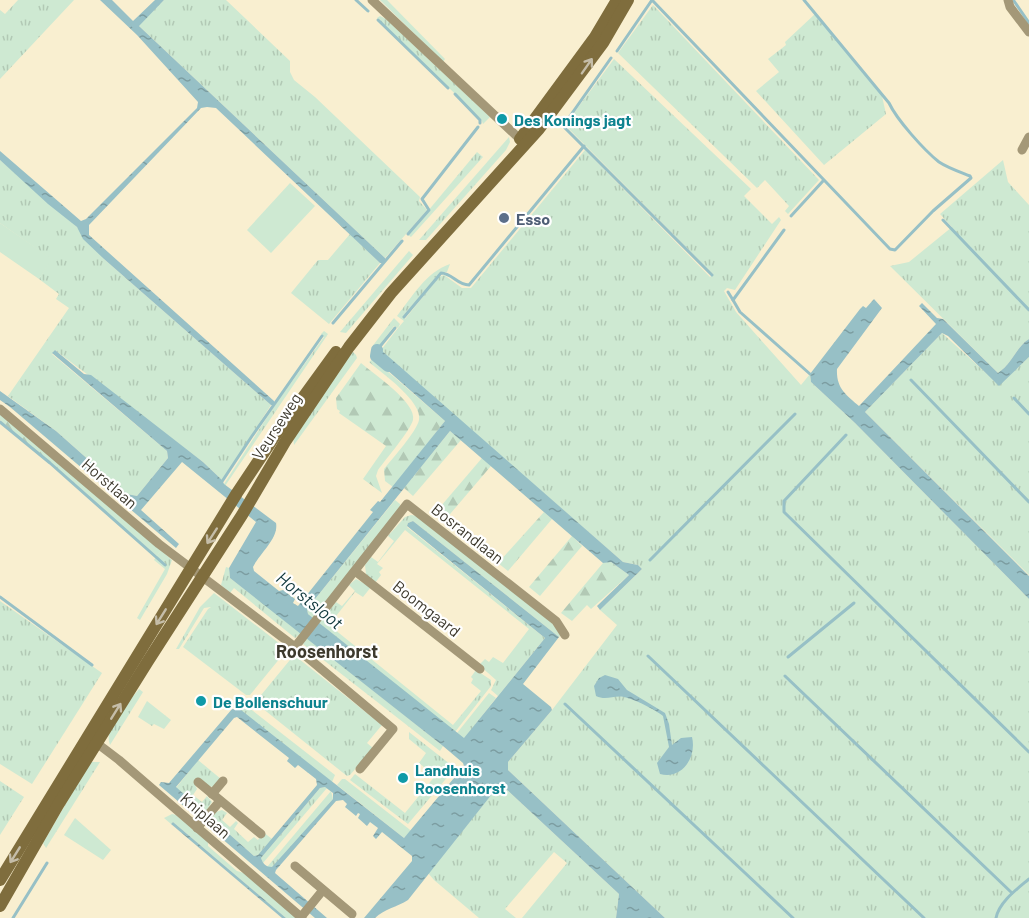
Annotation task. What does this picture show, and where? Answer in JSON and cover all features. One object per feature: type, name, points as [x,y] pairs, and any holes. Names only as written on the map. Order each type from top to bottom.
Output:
[{"type":"main road","name":"Veurseweg","points":[[0,880],[202,577],[291,432],[369,319],[523,142],[595,37],[617,0]]},
{"type":"main road","name":"Veurseweg","points":[[535,126],[598,51],[628,0]]},
{"type":"main road","name":"Veurseweg","points":[[0,906],[92,740],[237,493],[298,404],[360,321],[523,142]]},
{"type":"street","points":[[372,0],[523,142]]},
{"type":"street","points":[[1008,0],[1010,7],[1029,32]]},
{"type":"street","points":[[1022,150],[1029,137]]},
{"type":"street","name":"Horstlaan","points":[[0,409],[159,544],[295,648],[393,729],[360,769]]},
{"type":"street","name":"Bosrandlaan","points":[[295,648],[408,504],[556,621],[565,635]]},
{"type":"street","name":"Boomgaard","points":[[355,571],[480,669]]},
{"type":"street","name":"Kniplaan","points":[[92,740],[198,826],[302,916]]},
{"type":"street","points":[[212,794],[223,781]]},
{"type":"street","points":[[198,782],[261,834]]},
{"type":"street","points":[[198,826],[220,801]]},
{"type":"street","points":[[295,866],[352,914]]},
{"type":"street","points":[[302,916],[323,890]]},
{"type":"green space","points":[[18,0],[74,0],[0,79],[0,10],[5,14]]},
{"type":"green space","points":[[164,0],[226,0],[290,61],[290,72],[294,80],[315,97],[420,197],[419,201],[427,210],[385,258],[138,25]]},
{"type":"green space","points":[[380,0],[387,0],[445,59],[443,62]]},
{"type":"green space","points":[[653,5],[819,180],[788,214],[785,211],[789,206],[765,180],[757,188],[618,53]]},
{"type":"green space","points":[[815,14],[882,96],[886,114],[824,165],[756,91],[779,72],[768,59],[786,45],[785,42]]},
{"type":"green space","points":[[380,16],[386,19],[490,117],[483,124],[481,119],[377,18]]},
{"type":"green space","points":[[614,59],[751,189],[744,196],[772,224],[779,217],[781,220],[735,290],[727,288],[724,291],[736,312],[801,385],[810,374],[811,382],[855,423],[1029,599],[1029,918],[665,918],[508,770],[508,762],[552,710],[617,625],[600,610],[642,569],[638,565],[623,562],[387,357],[381,350],[404,321],[397,316],[420,286],[441,268],[450,264],[447,272],[440,272],[403,316],[405,319],[439,277],[444,275],[462,288],[471,288],[585,150],[710,277],[713,274],[565,125]]},
{"type":"green space","points":[[509,137],[510,142],[506,150],[426,240],[419,240]]},
{"type":"green space","points":[[477,152],[483,157],[411,237],[408,235]]},
{"type":"green space","points":[[0,160],[77,227],[104,259],[271,405],[222,480],[203,462],[55,350],[52,354],[167,451],[168,458],[137,496],[127,494],[56,431],[8,396],[69,308],[56,299],[59,294],[39,279],[51,259],[0,223]]},
{"type":"green space","points":[[1003,160],[1008,182],[1029,205],[1029,309],[983,261],[1029,312],[1029,339],[998,373],[890,266],[909,262],[952,227],[940,214]]},
{"type":"green space","points":[[290,183],[315,206],[271,253],[247,230]]},
{"type":"green space","points":[[0,223],[52,259],[39,279],[0,252]]},
{"type":"green space","points":[[350,234],[380,263],[329,324],[291,293],[318,260],[328,260]]},
{"type":"green space","points":[[409,251],[413,255],[346,333],[340,332]]},
{"type":"green space","points":[[394,318],[400,324],[398,328],[394,326],[375,351],[371,348]]},
{"type":"green space","points":[[324,331],[328,334],[225,486],[224,484],[275,405],[324,337],[321,334]]},
{"type":"green space","points":[[942,333],[999,385],[1029,357],[1029,575],[865,412]]},
{"type":"green space","points":[[351,350],[357,358],[294,445],[293,436]]},
{"type":"green space","points":[[375,357],[386,370],[445,421],[393,487],[385,481],[384,469],[414,431],[419,420],[419,413],[400,388],[369,362]]},
{"type":"green space","points":[[361,363],[402,397],[412,413],[413,420],[407,431],[378,470],[376,476],[382,493],[363,479],[386,446],[339,413],[337,409],[336,398]]},
{"type":"green space","points":[[0,413],[161,550],[157,556],[0,420]]},
{"type":"green space","points":[[450,431],[461,440],[413,496],[404,488]]},
{"type":"green space","points":[[482,458],[491,466],[445,520],[435,513]]},
{"type":"green space","points":[[395,500],[400,504],[400,508],[313,618],[308,614],[307,609]]},
{"type":"green space","points":[[544,512],[552,519],[508,571],[498,563]]},
{"type":"green space","points":[[417,516],[552,623],[561,635],[559,637],[413,521],[408,523],[407,527],[545,638],[498,696],[491,690],[496,680],[479,665],[485,659],[489,662],[493,657],[503,663],[529,629],[405,530],[377,564],[383,568],[375,583],[366,574],[365,565],[371,557],[378,562],[394,541],[388,536],[405,517]]},
{"type":"green space","points":[[572,536],[582,546],[540,596],[529,587]]},
{"type":"green space","points":[[161,550],[172,560],[167,574],[140,620],[137,618],[165,569],[154,560]]},
{"type":"green space","points":[[606,562],[611,562],[629,575],[591,609],[587,605],[572,621],[561,613]]},
{"type":"green space","points":[[226,567],[229,568],[230,578],[301,633],[295,638],[234,588],[230,593],[221,585]]},
{"type":"green space","points":[[356,579],[371,587],[363,597],[355,592],[329,625],[453,725],[481,691],[471,683],[473,679],[471,677],[476,670],[491,680],[491,686],[455,732],[319,623],[336,602],[342,606],[355,591],[349,585]]},
{"type":"green space","points":[[214,593],[284,647],[285,652],[250,695],[246,695],[183,647],[211,607],[204,608],[179,649],[176,649],[200,607]]},
{"type":"green space","points":[[0,601],[102,673],[32,784],[0,764]]},
{"type":"green space","points":[[307,638],[443,746],[440,751],[303,644]]},
{"type":"green space","points":[[294,655],[382,725],[367,743],[373,748],[350,775],[347,776],[257,704],[257,700]]},
{"type":"green space","points":[[139,689],[143,692],[110,745],[109,737],[113,722]]},
{"type":"green space","points":[[489,693],[496,698],[464,739],[457,733]]},
{"type":"green space","points":[[239,700],[335,775],[332,782],[239,710]]},
{"type":"green space","points":[[147,701],[171,720],[164,729],[154,724],[152,726],[138,717]]},
{"type":"green space","points":[[409,732],[455,768],[408,824],[350,780],[355,774],[405,813],[435,776],[419,763],[426,753],[409,739]]},
{"type":"green space","points":[[198,760],[221,779],[213,787],[194,783],[197,789],[193,795],[202,802],[207,796],[212,802],[205,813],[176,788]]},
{"type":"green space","points":[[90,762],[100,762],[46,848],[43,843]]},
{"type":"green space","points":[[345,779],[411,831],[404,838],[337,785]]},
{"type":"green space","points":[[0,781],[24,797],[0,835]]},
{"type":"green space","points":[[503,786],[619,894],[616,918],[522,918],[567,863],[554,852],[505,909],[516,918],[479,918],[428,873],[496,789]]},
{"type":"green space","points":[[320,788],[327,788],[263,863],[261,858]]},
{"type":"green space","points":[[331,791],[333,799],[272,868],[267,867]]},
{"type":"green space","points":[[222,810],[227,813],[222,820],[230,827],[236,821],[238,823],[234,829],[248,842],[254,837],[258,840],[263,832],[272,839],[258,855],[254,856],[211,818],[216,812]]},
{"type":"green space","points":[[172,814],[208,841],[208,846],[297,918],[286,918],[173,822],[171,824],[164,818]]},
{"type":"green space","points":[[75,818],[111,850],[103,860],[64,835]]},
{"type":"water","points":[[100,0],[112,0],[133,21],[155,0],[164,0],[139,26],[385,258],[385,263],[380,263],[216,108],[201,108],[89,225],[89,235],[274,401],[275,405],[271,405],[104,259],[83,239],[77,227],[0,160],[0,151],[81,221],[86,219],[197,108],[198,102],[137,35]]},
{"type":"water","points":[[874,299],[882,308],[837,369],[840,386],[859,406],[936,324],[919,306],[922,303],[937,318],[943,319],[998,373],[1029,339],[1029,357],[999,386],[948,336],[942,333],[865,412],[1029,576],[1029,599],[855,423],[811,382],[810,374],[860,309],[863,306],[866,308]]},
{"type":"water","name":"Horstsloot","points":[[55,350],[84,374],[91,375],[203,462],[224,484],[276,523],[275,534],[253,567],[254,571],[279,591],[283,590],[295,599],[293,603],[298,606],[373,512],[370,510],[378,501],[380,502],[445,421],[375,357],[381,350],[623,562],[638,565],[642,569],[600,610],[597,606],[629,575],[611,562],[603,563],[450,431],[307,609],[308,614],[464,738],[545,638],[407,526],[408,523],[413,521],[559,637],[523,684],[552,710],[508,762],[508,770],[665,918],[616,918],[619,894],[503,786],[496,789],[408,900],[382,912],[375,918],[364,918],[412,861],[412,856],[382,832],[376,839],[373,836],[378,828],[370,822],[367,826],[358,818],[360,814],[356,816],[345,807],[347,804],[343,800],[336,801],[275,873],[327,918],[315,918],[159,785],[161,782],[169,783],[232,709],[241,710],[404,838],[464,766],[443,746],[230,578],[229,568],[256,522],[182,462],[141,510],[179,544],[176,548],[0,400],[0,391],[56,431],[127,494],[137,496],[168,458],[167,451],[52,353]],"holes":[[[237,717],[289,758],[287,761],[295,768],[298,765],[316,779],[317,785],[258,855],[254,856],[176,787]],[[325,787],[333,793],[333,799],[272,867],[265,865],[261,858],[320,788]]]},
{"type":"water","points":[[605,675],[618,679],[627,690],[665,713],[672,745],[681,738],[692,737],[690,759],[681,770],[675,774],[660,774],[657,763],[669,747],[663,716],[628,698],[596,696],[594,686],[599,678]]},
{"type":"water","points":[[173,822],[286,918],[282,918],[171,824]]},
{"type":"waterway","points":[[356,0],[368,11]]},
{"type":"waterway","points":[[617,51],[652,0],[890,249],[895,250],[933,211],[971,178],[939,162],[919,143],[804,0]]},
{"type":"waterway","points":[[1014,1],[1029,23]]},
{"type":"waterway","points":[[378,20],[448,88]]},
{"type":"waterway","points":[[611,58],[563,126],[712,275]]},
{"type":"waterway","points":[[455,94],[480,120],[480,123]]},
{"type":"waterway","points":[[408,234],[429,210],[422,199],[478,127]]},
{"type":"waterway","points":[[404,317],[441,273],[469,285],[584,146]]},
{"type":"waterway","points":[[791,216],[823,181]]},
{"type":"waterway","points":[[943,220],[1029,310]]},
{"type":"waterway","points":[[784,230],[733,300],[740,312],[810,374]]},
{"type":"waterway","points":[[333,323],[402,241]]},
{"type":"waterway","points":[[728,292],[733,300]]},
{"type":"waterway","points":[[377,350],[395,328]]},
{"type":"waterway","points":[[221,483],[322,336]]},
{"type":"waterway","points":[[377,350],[376,356],[388,366]]},
{"type":"waterway","points":[[911,380],[1029,502]]},
{"type":"waterway","points":[[1014,398],[1029,414]]},
{"type":"waterway","points":[[650,560],[795,414]]},
{"type":"waterway","points":[[0,422],[165,565]]},
{"type":"waterway","points":[[846,435],[784,501],[784,512],[1029,752]]},
{"type":"waterway","points":[[0,597],[92,665]]},
{"type":"waterway","points":[[788,657],[854,603]]},
{"type":"waterway","points":[[648,656],[924,918]]},
{"type":"waterway","points":[[785,676],[1012,893]]},
{"type":"waterway","points":[[565,704],[793,918]]},
{"type":"waterway","points":[[13,918],[47,863]]},
{"type":"waterway","points":[[996,918],[1005,901],[1029,879]]},
{"type":"place","name":"Des Konings jagt","points":[[502,119]]},
{"type":"place","name":"Esso","points":[[504,218]]},
{"type":"place","name":"De Bollenschuur","points":[[201,701]]},
{"type":"place","name":"Landhuis Roosenhorst","points":[[403,778]]},
{"type":"district","name":"Roosenhorst","points":[[327,651]]}]
